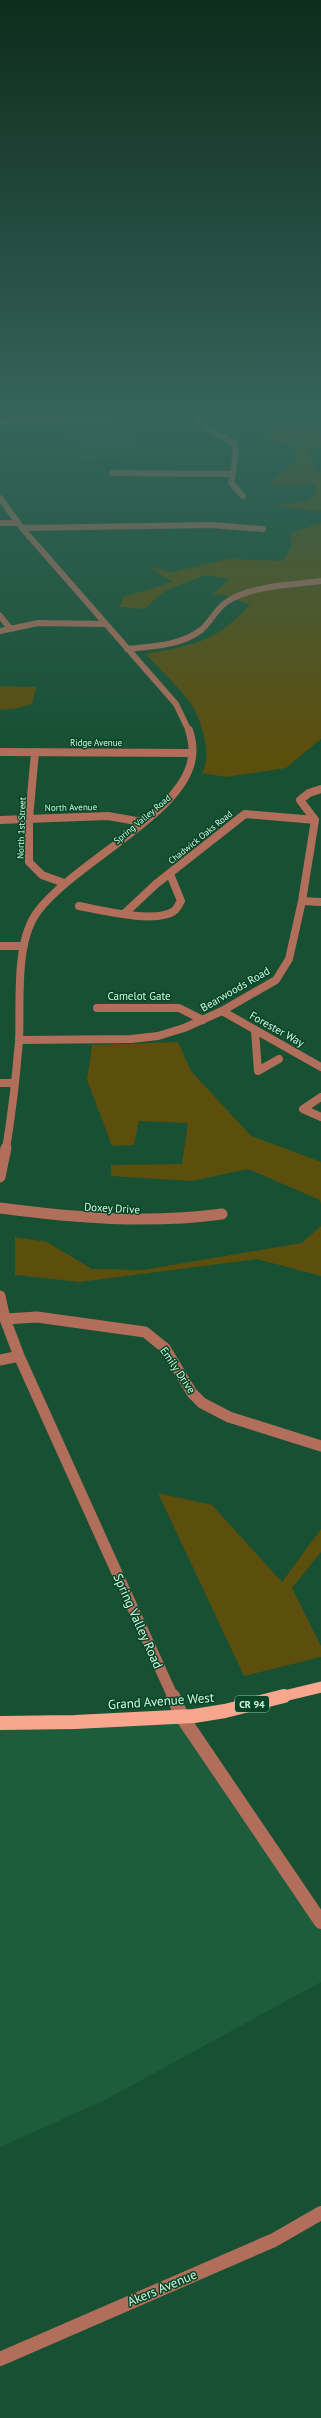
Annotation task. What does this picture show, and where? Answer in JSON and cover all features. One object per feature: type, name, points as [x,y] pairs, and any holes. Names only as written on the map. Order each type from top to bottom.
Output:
[{"type":"main road","name":"Grand Avenue West","points":[[0,1723],[182,1717],[220,1712],[321,1687]]},
{"type":"street","name":"Spring Valley Road","points":[[0,1177],[9,1134],[19,1040],[24,946],[37,913],[64,883],[142,822],[178,789],[190,767],[192,752],[192,741],[189,730],[176,704],[21,526]]},
{"type":"street","points":[[222,526],[263,529]]},
{"type":"street","points":[[127,649],[188,638],[202,629],[228,601],[242,596],[264,590],[321,581]]},
{"type":"street","points":[[219,609],[256,595],[321,585]]},
{"type":"street","points":[[0,616],[9,627]]},
{"type":"street","points":[[0,632],[9,627],[32,624],[106,624]]},
{"type":"street","name":"Ridge Avenue","points":[[0,752],[192,752]]},
{"type":"street","name":"North 1st Street","points":[[35,752],[29,819],[29,862],[35,870],[42,875],[64,883]]},
{"type":"street","points":[[315,820],[300,800],[309,793],[321,789]]},
{"type":"street","name":"Chadwick Oaks Road","points":[[124,914],[138,899],[245,814],[315,820]]},
{"type":"street","name":"North Avenue","points":[[0,820],[108,816],[142,822]]},
{"type":"street","name":"Bearwoods Road","points":[[19,1040],[131,1039],[158,1036],[203,1020],[222,1011],[276,980],[281,975],[289,959],[302,901],[315,820]]},
{"type":"street","points":[[79,906],[124,914],[159,915],[174,911],[181,901],[170,874]]},
{"type":"street","points":[[302,901],[321,902]]},
{"type":"street","points":[[0,946],[24,946]]},
{"type":"street","name":"Camelot Gate","points":[[97,1008],[179,1008],[203,1020]]},
{"type":"street","name":"Forester Way","points":[[222,1011],[321,1067]]},
{"type":"street","points":[[255,1030],[258,1072],[278,1059]]},
{"type":"street","points":[[0,1083],[14,1083]]},
{"type":"street","points":[[321,1097],[303,1109],[321,1117]]},
{"type":"street","name":"Doxey Drive","points":[[0,1208],[84,1219],[124,1222],[179,1221],[222,1214]]},
{"type":"street","name":"Spring Valley Road","points":[[0,1296],[5,1319],[19,1356],[182,1717],[321,1922]]},
{"type":"street","name":"Emily Drive","points":[[5,1319],[38,1317],[145,1332],[165,1348],[192,1393],[214,1411],[229,1418],[321,1446]]},
{"type":"street","points":[[0,1360],[19,1356]]},
{"type":"street","name":"Akers Avenue","points":[[0,2359],[274,2240],[321,2212]]},
{"type":"shaded area","points":[[312,526],[321,526],[321,739],[286,768],[226,777],[202,773],[205,766],[206,750],[201,725],[195,710],[180,690],[146,654],[178,648],[203,640],[226,627],[250,605],[227,596],[213,594],[230,579],[206,575],[166,590],[144,609],[120,607],[123,597],[173,582],[147,566],[172,572],[228,559],[283,561],[292,545],[290,533]]},
{"type":"shaded area","points":[[0,686],[36,687],[32,704],[13,709],[0,710]]},
{"type":"shaded area","points":[[178,1042],[191,1071],[251,1136],[321,1162],[321,1204],[320,1200],[248,1169],[192,1181],[111,1176],[111,1165],[182,1164],[188,1123],[139,1121],[134,1145],[112,1146],[87,1080],[92,1045]]},
{"type":"shaded area","points":[[321,1226],[321,1276],[257,1259],[80,1282],[15,1275],[15,1237],[47,1242],[92,1269],[143,1270],[302,1243]]},
{"type":"shaded area","points":[[158,1493],[212,1505],[282,1582],[321,1529],[321,1552],[292,1588],[321,1646],[321,1657],[244,1676]]},
{"type":"shaded area","points":[[182,1717],[321,1923],[321,1982],[103,2101],[0,2147],[0,1719]]}]
